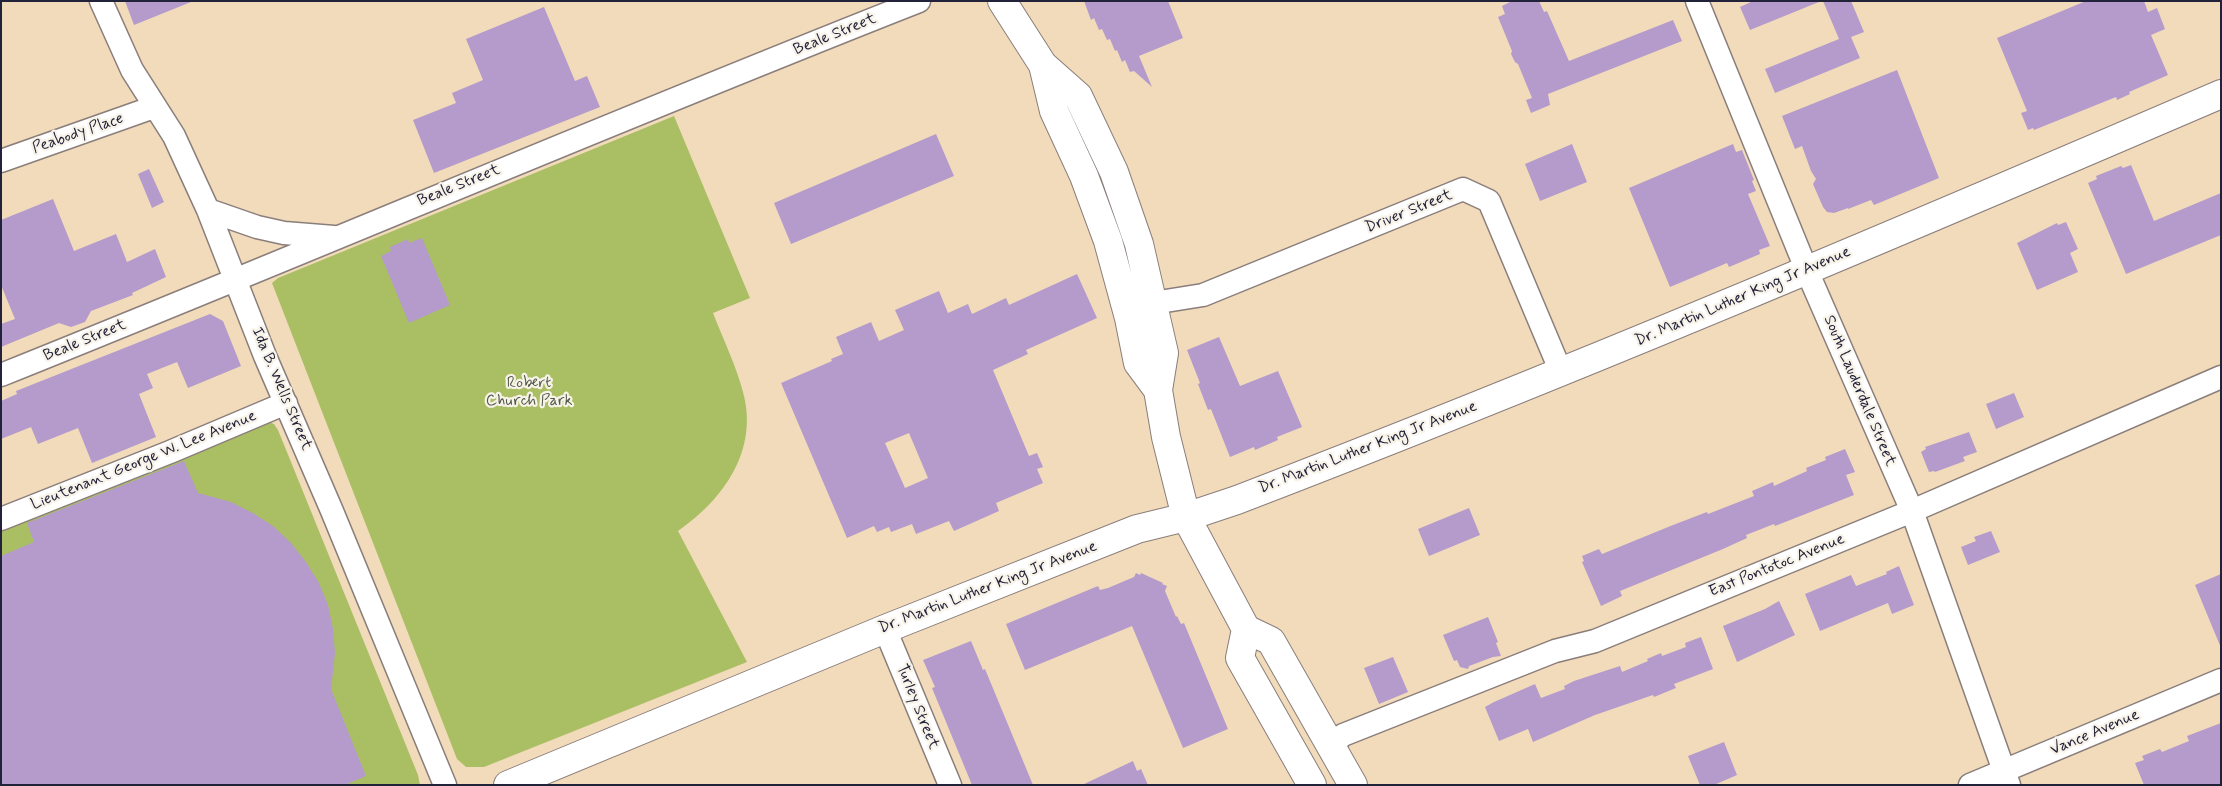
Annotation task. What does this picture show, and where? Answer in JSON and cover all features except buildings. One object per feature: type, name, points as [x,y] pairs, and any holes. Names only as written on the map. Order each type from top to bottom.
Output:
[{"type":"main road","points":[[1002,1],[1043,65],[1078,96],[1099,137],[1139,244],[1153,303],[1164,353],[1158,390],[1166,437],[1186,517],[1246,630],[1240,658],[1312,785]]},
{"type":"main road","points":[[1043,65],[1054,111],[1084,176],[1110,250],[1127,309],[1138,363],[1158,390]]},
{"type":"main road","name":"Dr. Martin Luther King Jr Avenue","points":[[508,785],[885,629],[1137,529],[1186,517],[1333,463],[1562,372],[1807,271],[2221,94]]},
{"type":"main road","points":[[1246,630],[1271,640],[1353,785]]},
{"type":"street","name":"Ida B. Wells Street","points":[[101,1],[121,49],[154,107],[174,136],[208,210],[265,356],[286,402],[445,785]]},
{"type":"street","name":"Beale Street","points":[[1,375],[918,1]]},
{"type":"street","name":"South Lauderdale Street","points":[[1697,1],[1807,271],[1912,511],[2006,778]]},
{"type":"street","name":"Peabody Place","points":[[1,161],[154,107]]},
{"type":"street","name":"Driver Street","points":[[1153,303],[1203,296],[1464,189],[1489,201],[1562,372]]},
{"type":"street","points":[[208,210],[257,227],[284,233],[337,237]]},
{"type":"street","name":"East Pontotoc Avenue","points":[[1331,746],[1343,735],[1555,651],[1595,641],[1912,511],[2221,377]]},
{"type":"street","name":"Lieutenant George W. Lee Avenue","points":[[1,519],[170,452],[286,402]]},
{"type":"street","name":"Turley Street","points":[[885,629],[950,785]]},
{"type":"street","name":"Vance Avenue","points":[[1970,785],[2006,778],[2221,680]]},
{"type":"green space","name":"Robert Church Park","points":[[674,116],[750,298],[713,313],[743,392],[747,413],[746,434],[742,453],[734,471],[710,504],[678,531],[747,662],[484,767],[466,767],[457,759],[272,283],[278,278]]},
{"type":"green space","points":[[264,420],[274,424],[278,430],[418,775],[420,785],[1,785],[1,527]]}]
